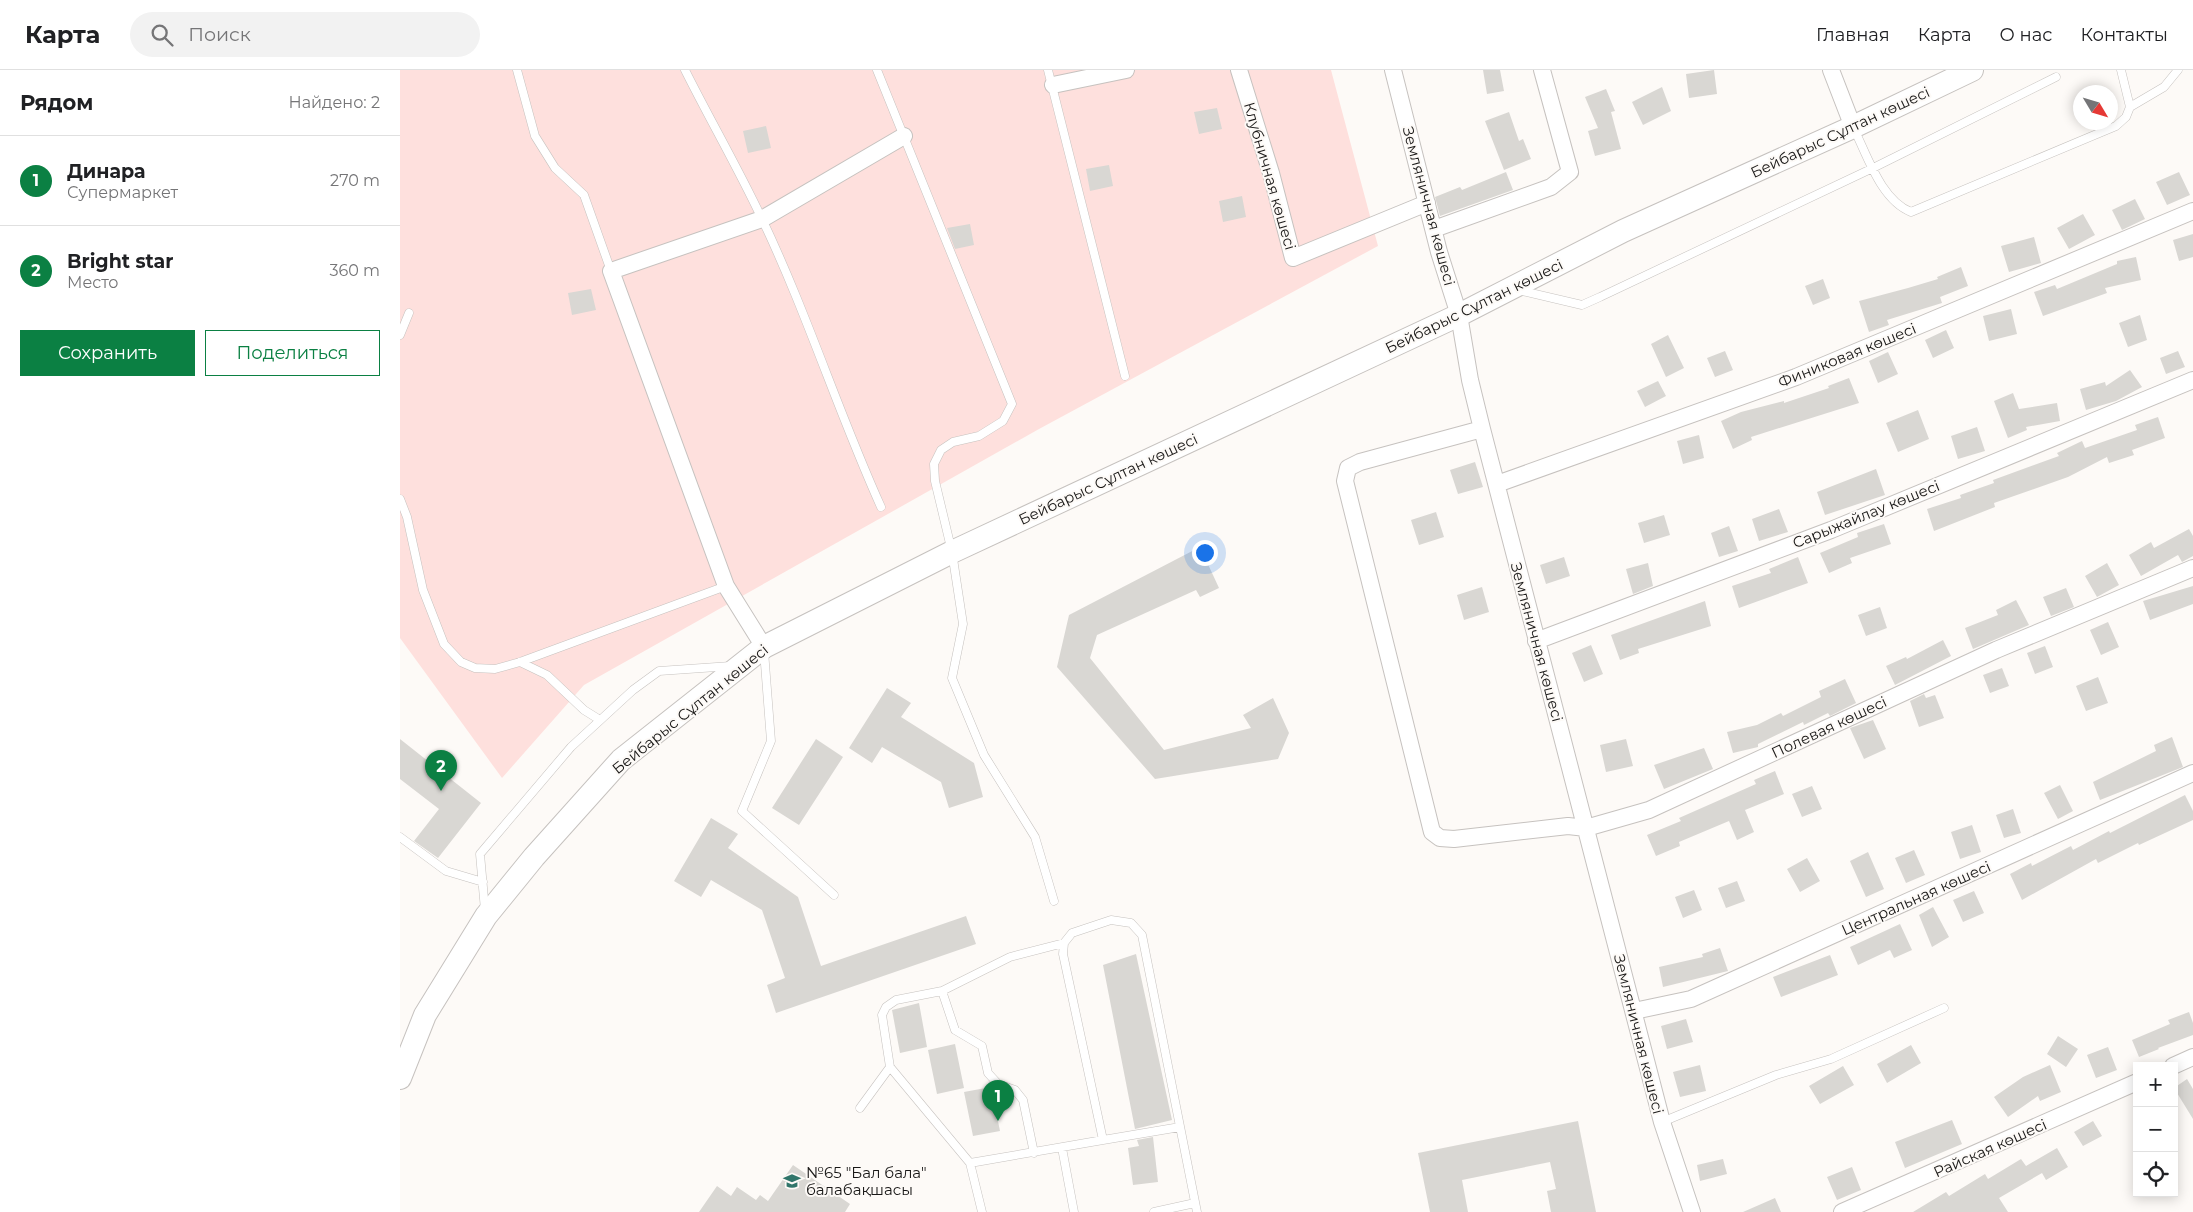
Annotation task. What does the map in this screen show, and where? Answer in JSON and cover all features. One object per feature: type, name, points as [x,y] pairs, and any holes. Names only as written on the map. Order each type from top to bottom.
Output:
[{"type":"street","points":[[1051,78],[1126,70]]},
{"type":"street","points":[[1223,70],[1240,74]]},
{"type":"street","name":"Земляничная көшесі","points":[[1393,70],[1434,229],[1459,315],[1470,380],[1536,642],[1662,1122],[1692,1212]]},
{"type":"street","points":[[1434,229],[1551,187],[1570,172],[1542,70]]},
{"type":"street","points":[[1831,70],[1853,127]]},
{"type":"street","name":"Бейбарыс Сұлтан көшесі","points":[[400,1078],[425,1015],[486,916],[534,856],[621,760],[764,647],[952,552],[1459,315],[1623,231],[1853,127],[1972,70]]},
{"type":"street","name":"Клубничная көшесі","points":[[1240,74],[1271,174],[1292,258],[1427,203]]},
{"type":"street","points":[[764,647],[726,586],[611,271],[762,219],[904,136]]},
{"type":"street","name":"Финиковая көшесі","points":[[1496,484],[1796,377],[2193,211]]},
{"type":"street","name":"Сарыжайлау көшесі","points":[[1536,642],[1831,530],[2193,380]]},
{"type":"street","name":"Полевая көшесі","points":[[1482,429],[1360,462],[1348,468],[1345,481],[1432,832],[1440,838],[1454,840],[1568,826],[1586,828],[1650,810],[1996,650],[2193,568]]},
{"type":"street","name":"Центральная көшесі","points":[[1634,1011],[1691,1000],[2193,773]]},
{"type":"street","points":[[2178,1064],[2193,1057]]},
{"type":"street","name":"Райская көшесі","points":[[1842,1212],[2133,1084]]},
{"type":"lane","points":[[517,70],[535,136],[556,168],[584,195],[611,271]]},
{"type":"lane","points":[[685,70],[762,219],[800,307],[854,449],[881,507]]},
{"type":"lane","points":[[877,70],[1012,404],[1003,421],[979,436],[953,442],[942,450],[934,464],[937,493],[952,552],[963,624],[952,678],[984,754],[1035,837],[1054,901]]},
{"type":"lane","points":[[1853,127],[1873,168],[1894,202],[1900,208],[1911,212],[2116,126],[2126,117],[2130,107],[2121,70]]},
{"type":"lane","points":[[2130,107],[2164,86],[2178,70]]},
{"type":"lane","points":[[1512,288],[1565,303],[1582,305],[1873,168],[2056,77]]},
{"type":"lane","points":[[1051,78],[1125,376]]},
{"type":"lane","points":[[400,335],[409,313]]},
{"type":"lane","points":[[400,499],[407,517],[423,590],[444,644],[461,662],[476,668],[495,669],[520,662],[726,586]]},
{"type":"lane","points":[[764,647],[771,741],[742,811],[834,895]]},
{"type":"lane","points":[[520,662],[547,674],[584,710],[600,720]]},
{"type":"lane","points":[[486,916],[480,854],[572,747],[633,690],[659,670],[741,665]]},
{"type":"lane","points":[[400,837],[446,871],[483,882]]},
{"type":"lane","points":[[1103,1140],[1063,954],[1064,943],[1072,933],[1111,920],[1131,923],[1142,935],[1197,1212]]},
{"type":"lane","points":[[982,1212],[970,1162],[890,1068],[882,1016],[886,1007],[896,1000],[942,991],[1010,957],[1064,943]]},
{"type":"lane","points":[[942,991],[955,1030],[982,1046],[988,1073],[998,1084],[1015,1090],[1023,1100],[1034,1153]]},
{"type":"lane","points":[[1662,1122],[1776,1075],[1831,1059],[1944,1008]]},
{"type":"lane","points":[[860,1108],[890,1068]]},
{"type":"lane","points":[[970,1162],[1034,1153],[1180,1127]]},
{"type":"lane","points":[[1062,1148],[1074,1212]]},
{"type":"lane","points":[[1154,1212],[1195,1203]]},
{"type":"shaded area","points":[[400,70],[1331,70],[1378,246],[1039,429],[584,685],[502,778],[400,638]]},
{"type":"building","points":[[1483,70],[1500,70],[1504,91],[1487,94]]},
{"type":"building","points":[[1714,70],[1717,94],[1689,98],[1686,74]]},
{"type":"building","points":[[1662,87],[1671,111],[1643,125],[1632,102]]},
{"type":"building","points":[[1606,89],[1615,111],[1611,112],[1621,149],[1595,156],[1588,131],[1598,128],[1585,97]]},
{"type":"building","points":[[1217,108],[1222,129],[1199,134],[1194,112]]},
{"type":"building","points":[[1509,112],[1519,141],[1523,139],[1531,159],[1504,170],[1485,121]]},
{"type":"building","points":[[766,126],[771,148],[748,153],[743,131]]},
{"type":"building","points":[[1109,165],[1113,186],[1090,191],[1086,169]]},
{"type":"building","points":[[1506,172],[1513,190],[1440,216],[1435,197],[1460,187],[1462,190]]},
{"type":"building","points":[[2179,172],[2190,195],[2167,205],[2156,182]]},
{"type":"building","points":[[1242,196],[1246,217],[1223,222],[1219,201]]},
{"type":"building","points":[[2135,199],[2145,219],[2122,230],[2112,210]]},
{"type":"building","points":[[2083,214],[2095,235],[2069,249],[2057,228]]},
{"type":"building","points":[[970,224],[974,245],[955,249],[947,228]]},
{"type":"building","points":[[2193,234],[2193,257],[2179,261],[2173,240]]},
{"type":"building","points":[[2034,237],[2041,263],[2009,272],[2001,246]]},
{"type":"building","points":[[2136,257],[2141,280],[2105,288],[2107,293],[2043,316],[2034,292],[2055,285],[2057,289],[2117,264],[2117,261]]},
{"type":"building","points":[[1961,267],[1968,286],[1940,297],[1942,303],[1887,320],[1889,325],[1869,332],[1859,301],[1938,279],[1937,277]]},
{"type":"building","points":[[1823,279],[1830,298],[1813,305],[1805,286]]},
{"type":"building","points":[[591,289],[596,310],[572,315],[568,293]]},
{"type":"building","points":[[2011,309],[2017,334],[1989,341],[1983,316]]},
{"type":"building","points":[[2140,315],[2147,340],[2128,347],[2119,323]]},
{"type":"building","points":[[1946,330],[1954,348],[1933,358],[1925,340]]},
{"type":"building","points":[[1668,335],[1684,368],[1666,377],[1651,344]]},
{"type":"building","points":[[1725,351],[1733,370],[1715,377],[1707,358]]},
{"type":"building","points":[[2178,351],[2185,367],[2166,374],[2160,358]]},
{"type":"building","points":[[1888,352],[1898,374],[1878,383],[1869,361]]},
{"type":"building","points":[[2130,370],[2142,387],[2116,401],[2086,410],[2080,389],[2105,382],[2106,386]]},
{"type":"building","points":[[1849,378],[1859,403],[1751,437],[1752,440],[1733,449],[1721,421],[1741,412],[1784,401],[1784,403],[1829,388],[1828,386]]},
{"type":"building","points":[[1658,381],[1666,396],[1645,407],[1637,391]]},
{"type":"building","points":[[2013,393],[2019,409],[2057,403],[2060,421],[2026,427],[2027,430],[2008,438],[1994,401]]},
{"type":"building","points":[[1918,410],[1929,439],[1898,452],[1886,423]]},
{"type":"building","points":[[2158,417],[2165,438],[2132,450],[2134,455],[2109,463],[2107,457],[2068,477],[1994,503],[1995,507],[1934,531],[1927,509],[1961,498],[1960,495],[1994,483],[1993,480],[2059,456],[2057,453],[2082,441],[2085,448],[2137,430],[2135,425]]},
{"type":"building","points":[[1977,427],[1985,451],[1958,459],[1951,436]]},
{"type":"building","points":[[1699,435],[1704,458],[1683,464],[1677,441]]},
{"type":"building","points":[[1475,462],[1483,487],[1458,494],[1450,470]]},
{"type":"building","points":[[1876,469],[1885,495],[1825,515],[1817,492]]},
{"type":"building","points":[[1779,509],[1788,532],[1759,541],[1752,519]]},
{"type":"building","points":[[1436,512],[1444,537],[1419,545],[1411,520]]},
{"type":"building","points":[[1664,515],[1670,535],[1644,543],[1638,523]]},
{"type":"building","points":[[1884,524],[1891,544],[1850,558],[1852,563],[1829,573],[1820,553],[1858,537],[1857,533]]},
{"type":"building","points":[[1729,526],[1738,551],[1719,557],[1711,533]]},
{"type":"building","points":[[2189,529],[2193,536],[2193,556],[2182,562],[2178,555],[2141,576],[2129,555],[2151,542],[2154,548]]},
{"type":"building","points":[[1200,547],[1219,588],[1200,597],[1196,590],[1097,635],[1090,658],[1164,750],[1251,728],[1243,715],[1273,698],[1289,733],[1278,759],[1155,779],[1057,667],[1069,615]]},
{"type":"building","points":[[1564,557],[1570,576],[1546,584],[1540,565]]},
{"type":"building","points":[[1798,557],[1808,583],[1739,608],[1732,586],[1771,573],[1769,569]]},
{"type":"building","points":[[1648,563],[1653,586],[1633,594],[1626,569]]},
{"type":"building","points":[[2107,563],[2119,585],[2097,597],[2085,576]]},
{"type":"building","points":[[2193,586],[2193,604],[2150,620],[2143,601]]},
{"type":"building","points":[[1482,587],[1489,612],[1464,620],[1457,595]]},
{"type":"building","points":[[2066,588],[2074,607],[2051,616],[2043,597]]},
{"type":"building","points":[[2016,600],[2029,625],[1973,649],[1965,628],[1998,615],[1996,610]]},
{"type":"building","points":[[1705,601],[1711,626],[1638,649],[1639,653],[1620,660],[1611,635]]},
{"type":"building","points":[[1880,607],[1887,628],[1866,636],[1858,615]]},
{"type":"building","points":[[2108,622],[2119,647],[2101,655],[2090,630]]},
{"type":"building","points":[[1943,640],[1951,656],[1895,685],[1886,666],[1906,657],[1907,659]]},
{"type":"building","points":[[1591,645],[1603,674],[1584,682],[1572,653]]},
{"type":"building","points":[[2045,646],[2053,667],[2035,674],[2027,653]]},
{"type":"building","points":[[2002,668],[2009,686],[1990,693],[1983,675]]},
{"type":"building","points":[[2098,677],[2108,703],[2086,711],[2076,686]]},
{"type":"building","points":[[1845,679],[1856,703],[1830,716],[1828,713],[1804,725],[1803,722],[1758,744],[1758,747],[1733,753],[1727,732],[1757,725],[1781,713],[1783,716],[1821,697],[1819,691]]},
{"type":"building","points":[[887,688],[911,703],[901,717],[974,763],[983,797],[949,808],[941,782],[882,747],[872,763],[849,748]]},
{"type":"building","points":[[1924,694],[1926,698],[1935,695],[1944,718],[1919,727],[1910,701]]},
{"type":"building","points":[[1873,720],[1886,749],[1864,759],[1850,728]]},
{"type":"building","points":[[2172,737],[2183,767],[2100,800],[2093,782],[2156,751],[2154,745]]},
{"type":"building","points":[[400,739],[481,803],[438,858],[414,841],[439,809],[400,779]]},
{"type":"building","points":[[816,739],[843,757],[799,825],[772,808]]},
{"type":"building","points":[[1626,739],[1633,766],[1606,772],[1600,745]]},
{"type":"building","points":[[1704,748],[1713,769],[1664,789],[1654,765]]},
{"type":"building","points":[[1775,771],[1784,794],[1745,810],[1754,832],[1737,840],[1729,821],[1679,842],[1680,846],[1656,856],[1647,835],[1681,821],[1679,818],[1756,784],[1754,780]]},
{"type":"building","points":[[2060,785],[2073,811],[2058,819],[2044,793]]},
{"type":"building","points":[[1812,786],[1822,809],[1802,817],[1792,794]]},
{"type":"building","points":[[2185,795],[2193,811],[2193,820],[2139,845],[2138,843],[2098,863],[2096,859],[2022,900],[2010,874],[2031,863],[2032,866],[2071,846],[2073,850]]},
{"type":"building","points":[[2013,809],[2021,833],[2004,838],[1996,815]]},
{"type":"building","points":[[711,818],[738,834],[728,848],[798,897],[821,966],[966,916],[976,944],[776,1013],[767,985],[785,978],[762,910],[711,880],[701,897],[674,881]]},
{"type":"building","points":[[1972,825],[1981,852],[1960,859],[1951,832]]},
{"type":"building","points":[[1914,850],[1925,875],[1906,883],[1895,858]]},
{"type":"building","points":[[1868,852],[1884,889],[1866,897],[1850,861]]},
{"type":"building","points":[[1807,858],[1820,881],[1800,892],[1787,869]]},
{"type":"building","points":[[1737,881],[1745,901],[1726,908],[1718,888]]},
{"type":"building","points":[[1694,890],[1702,910],[1683,918],[1675,897]]},
{"type":"building","points":[[1974,891],[1984,913],[1963,922],[1953,900]]},
{"type":"building","points":[[1933,907],[1949,937],[1932,947],[1919,915]]},
{"type":"building","points":[[1900,924],[1912,950],[1894,958],[1890,950],[1858,965],[1850,947]]},
{"type":"building","points":[[1720,948],[1728,971],[1663,987],[1659,967],[1703,957],[1702,954]]},
{"type":"building","points":[[1136,954],[1172,1120],[1135,1129],[1103,965]]},
{"type":"building","points":[[1830,955],[1838,975],[1781,997],[1773,977]]},
{"type":"building","points":[[919,1003],[927,1047],[900,1053],[892,1010]]},
{"type":"building","points":[[2189,1012],[2193,1023],[2193,1035],[2139,1057],[2132,1040],[2170,1024],[2168,1020]]},
{"type":"building","points":[[1686,1019],[1693,1042],[1667,1049],[1661,1026]]},
{"type":"building","points":[[2058,1036],[2078,1049],[2066,1067],[2047,1054]]},
{"type":"building","points":[[955,1044],[964,1088],[937,1094],[928,1050]]},
{"type":"building","points":[[1911,1045],[1921,1063],[1887,1083],[1877,1064]]},
{"type":"building","points":[[2108,1047],[2117,1070],[2096,1078],[2087,1055]]},
{"type":"building","points":[[1700,1065],[1706,1091],[1680,1097],[1673,1072]]},
{"type":"building","points":[[2050,1065],[2061,1092],[2040,1101],[2038,1096],[2008,1117],[1994,1097],[2023,1077]]},
{"type":"building","points":[[1843,1066],[1854,1085],[1820,1104],[1809,1086]]},
{"type":"building","points":[[2187,1079],[2193,1089],[2193,1119],[2178,1095],[2178,1085]]},
{"type":"building","points":[[991,1087],[1000,1131],[973,1136],[964,1092]]},
{"type":"building","points":[[1952,1120],[1962,1144],[1905,1168],[1895,1142]]},
{"type":"building","points":[[1578,1121],[1596,1212],[1551,1212],[1547,1191],[1556,1189],[1550,1162],[1462,1180],[1468,1212],[1430,1212],[1418,1153]]},
{"type":"building","points":[[2093,1121],[2102,1136],[2083,1146],[2074,1132]]},
{"type":"building","points":[[1153,1137],[1158,1182],[1133,1185],[1128,1148],[1139,1146],[1137,1140]]},
{"type":"building","points":[[2057,1148],[2068,1167],[2046,1180],[2042,1173],[1999,1198],[2008,1212],[1913,1212],[1946,1192],[1949,1196],[1985,1174],[1988,1179],[2021,1159],[2026,1166]]},
{"type":"building","points":[[1723,1159],[1727,1174],[1700,1181],[1697,1165]]},
{"type":"building","points":[[793,1165],[850,1204],[845,1212],[699,1212],[717,1186],[731,1196],[737,1187],[756,1200],[760,1195],[768,1201]]},
{"type":"building","points":[[1852,1167],[1861,1190],[1837,1200],[1827,1177]]},
{"type":"building","points":[[1775,1198],[1781,1212],[1743,1212]]},
{"type":"place","name":"Bright star","points":[[441,791]]},
{"type":"place","name":"Динара","points":[[998,1121]]},
{"type":"place","name":"№65 \"Бал бала\" балабақшасы","points":[[792,1181]]}]
